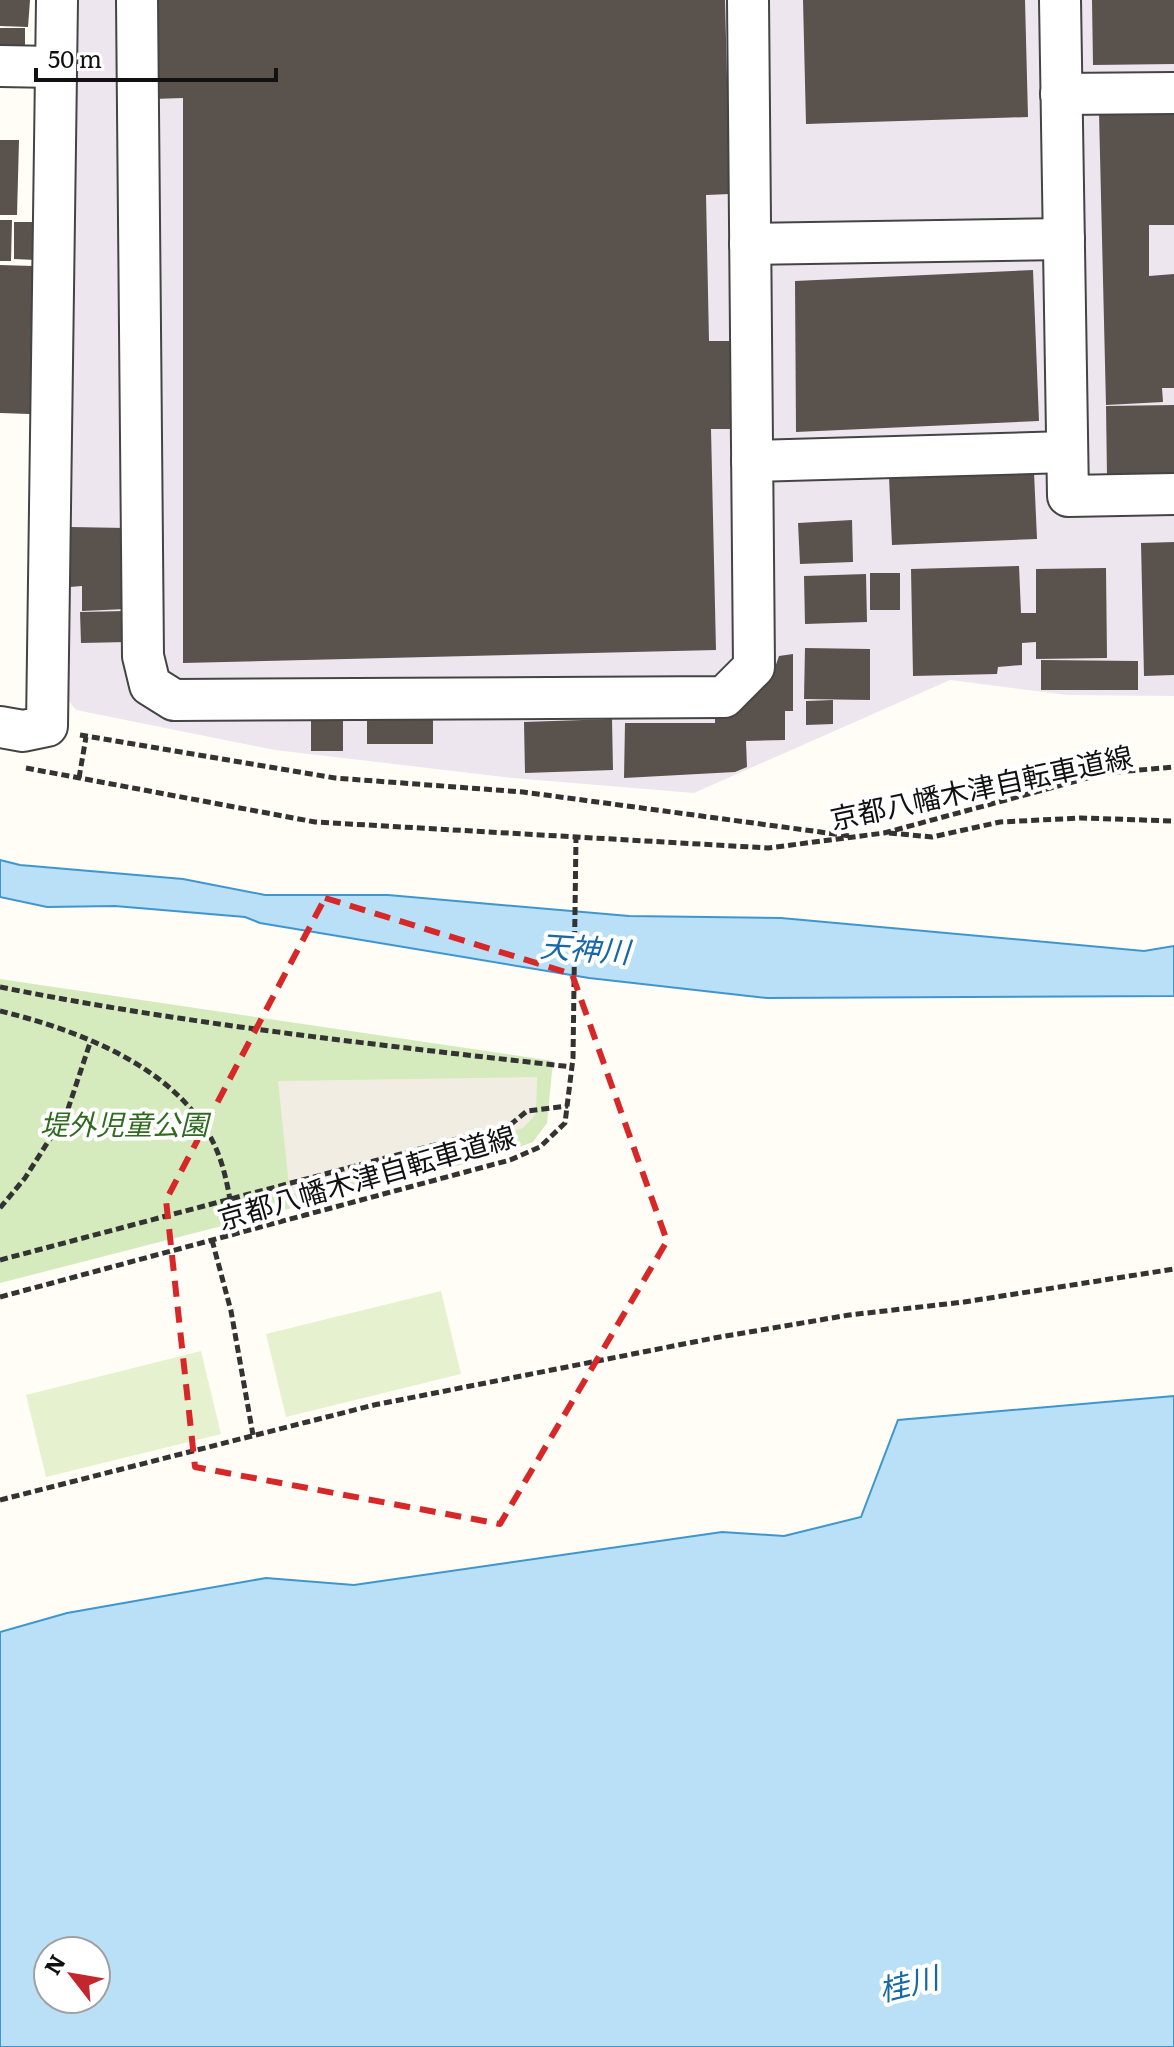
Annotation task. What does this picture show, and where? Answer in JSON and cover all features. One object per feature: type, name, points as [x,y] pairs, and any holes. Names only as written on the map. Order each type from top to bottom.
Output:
[{"type":"street","points":[[0,727],[23,731],[47,726],[57,0]]},
{"type":"street","points":[[137,0],[143,656],[150,685],[174,700],[724,697],[754,667],[748,0]]},
{"type":"street","points":[[1060,0],[1068,496],[1174,494]]},
{"type":"street","points":[[0,66],[55,67]]},
{"type":"street","points":[[1061,94],[1174,93]]},
{"type":"street","points":[[750,244],[1064,239]]},
{"type":"street","points":[[752,461],[1067,452]]},
{"type":"path","points":[[47,726],[86,737],[335,778],[523,792],[859,837]]},
{"type":"path","points":[[79,778],[86,737]]},
{"type":"path","points":[[16,767],[315,822],[576,837]]},
{"type":"path","name":"京都八幡木津自転車道線","points":[[0,1297],[510,1160],[540,1147],[565,1123],[568,1106],[573,1058],[576,837],[768,848],[884,833],[1106,773],[1174,767]]},
{"type":"path","points":[[884,833],[932,837],[1000,822],[1081,818],[1174,821]]},
{"type":"path","points":[[0,987],[74,1002],[352,1041],[572,1067]]},
{"type":"path","points":[[0,1011],[90,1043],[154,1075],[185,1102],[214,1144],[231,1201],[235,1234]]},
{"type":"path","points":[[0,1208],[25,1178],[67,1112],[90,1043]]},
{"type":"path","points":[[0,1260],[510,1125],[527,1111],[568,1106]]},
{"type":"path","points":[[212,1240],[231,1311],[253,1435]]},
{"type":"path","points":[[0,1500],[374,1405],[714,1338],[849,1315],[964,1302],[1174,1269]]},
{"type":"highlighted area","points":[[325,898],[572,974],[667,1241],[500,1524],[195,1467],[166,1200]]},
{"type":"shaded area","points":[[73,0],[1174,0],[1174,696],[1067,695],[950,680],[694,793],[513,778],[275,750],[76,710],[65,696]]},
{"type":"shaded area","points":[[537,1077],[536,1114],[523,1128],[290,1195],[278,1081]]},
{"type":"green space","name":"堤外児童公園","points":[[0,979],[553,1061],[547,1123],[533,1142],[495,1156],[0,1283]]},
{"type":"green space","points":[[441,1291],[461,1374],[286,1417],[266,1334]]},
{"type":"green space","points":[[201,1351],[221,1434],[46,1477],[26,1395]]},
{"type":"water","name":"天神川","points":[[0,860],[20,865],[183,879],[265,895],[388,895],[629,916],[781,918],[1144,951],[1174,946],[1174,996],[767,998],[589,978],[260,923],[245,917],[115,906],[47,907],[0,897]]},
{"type":"water","name":"桂川","points":[[1174,1396],[1174,2047],[0,2047],[0,1632],[67,1613],[266,1578],[354,1585],[722,1532],[784,1536],[861,1517],[898,1420]]},
{"type":"building","points":[[0,0],[30,0],[28,27],[0,26]]},
{"type":"building","points":[[153,0],[725,0],[730,194],[706,195],[709,341],[740,341],[741,429],[711,429],[716,650],[183,663],[183,98],[153,99]]},
{"type":"building","points":[[803,0],[1025,0],[1028,117],[806,124]]},
{"type":"building","points":[[1092,0],[1174,0],[1174,64],[1093,65]]},
{"type":"building","points":[[0,28],[25,28],[25,47],[0,46]]},
{"type":"building","points":[[1174,112],[1174,225],[1149,225],[1149,276],[1174,274],[1174,388],[1162,388],[1163,402],[1106,405],[1099,113]]},
{"type":"building","points":[[0,140],[19,140],[17,215],[0,215]]},
{"type":"building","points":[[0,220],[12,220],[11,261],[0,261]]},
{"type":"building","points":[[14,222],[37,222],[36,260],[14,259]]},
{"type":"building","points":[[0,265],[33,266],[30,414],[0,413]]},
{"type":"building","points":[[1033,270],[1039,421],[796,432],[795,281]]},
{"type":"building","points":[[1174,405],[1174,475],[1107,476],[1106,406]]},
{"type":"building","points":[[1034,472],[1037,539],[892,545],[889,477]]},
{"type":"building","points":[[852,520],[853,562],[800,564],[798,523]]},
{"type":"building","points":[[71,527],[126,528],[125,609],[82,611],[82,586],[70,587]]},
{"type":"building","points":[[1174,542],[1174,675],[1144,676],[1141,543]]},
{"type":"building","points":[[1019,566],[1021,613],[1036,613],[1036,569],[1106,568],[1107,658],[1036,659],[1036,642],[1022,643],[1022,665],[998,667],[997,674],[913,676],[911,569]]},
{"type":"building","points":[[870,573],[900,573],[900,610],[870,610]]},
{"type":"building","points":[[866,574],[867,622],[805,624],[804,576]]},
{"type":"building","points":[[126,611],[127,642],[81,643],[80,612]]},
{"type":"building","points":[[805,648],[870,649],[870,700],[804,699]]},
{"type":"building","points":[[793,654],[793,711],[785,711],[785,740],[746,741],[747,767],[735,772],[624,778],[625,723],[715,723],[715,708],[741,706],[774,670],[779,656]]},
{"type":"building","points":[[1041,660],[1138,661],[1138,690],[1041,690]]},
{"type":"building","points":[[833,700],[833,724],[806,725],[806,701]]},
{"type":"building","points":[[311,718],[343,718],[343,751],[311,751]]},
{"type":"building","points":[[367,718],[433,718],[433,744],[367,744]]},
{"type":"building","points":[[612,719],[613,770],[525,773],[524,722]]}]
